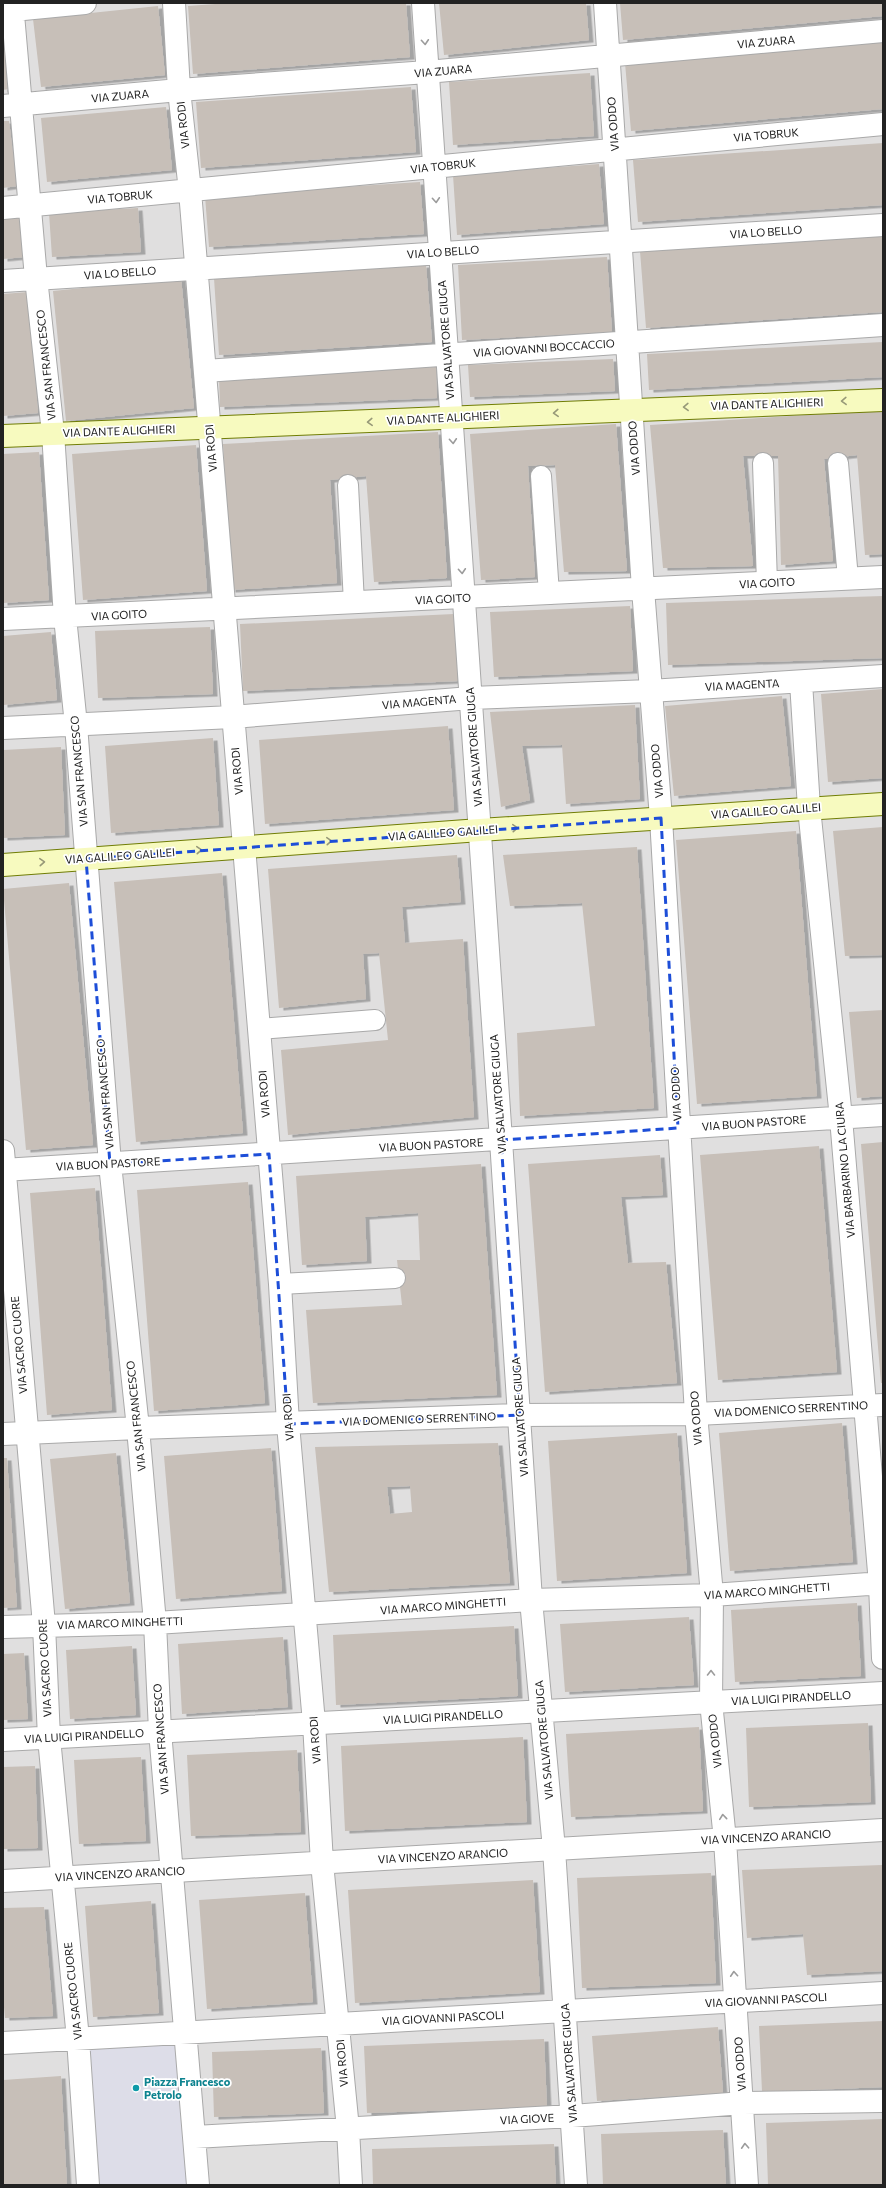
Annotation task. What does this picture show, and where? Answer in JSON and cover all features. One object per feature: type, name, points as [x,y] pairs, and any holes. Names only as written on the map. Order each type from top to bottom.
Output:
[{"type":"street","points":[[10,8],[85,3]]},
{"type":"street","name":"VIA RODI","points":[[174,3],[179,90],[190,191],[225,609],[232,717],[280,1284],[288,1424],[314,1723],[322,1863],[348,2129],[351,2185]]},
{"type":"street","name":"VIA SALVATORE GIUGA","points":[[423,3],[520,1415],[531,1600],[554,1849],[576,2185]]},
{"type":"street","name":"VIA ODDO","points":[[605,3],[650,691],[661,818],[678,1128],[696,1414],[712,1595],[711,1702],[725,1840],[747,2185]]},
{"type":"street","name":"VIA SAN FRANCESCO","points":[[10,8],[13,105],[30,206],[36,278],[53,433],[65,617],[76,725],[110,1164],[138,1428],[155,1623],[160,1731],[198,2185]]},
{"type":"street","name":"VIA ZUARA","points":[[13,105],[179,90],[427,72],[883,31]]},
{"type":"street","name":"VIA TOBRUK","points":[[3,208],[883,124]]},
{"type":"street","name":"VIA LO BELLO","points":[[3,281],[883,225]]},
{"type":"street","name":"VIA GIOVANNI BOCCACCIO","points":[[205,371],[883,326]]},
{"type":"street","name":"VIA DANTE ALIGHIERI","points":[[3,436],[53,433],[210,429],[883,400]]},
{"type":"street","name":"VIA GOITO","points":[[3,619],[883,577]]},
{"type":"street","name":"VIA MAGENTA","points":[[3,728],[232,717],[471,698],[650,691],[883,676]]},
{"type":"street","name":"VIA BARBARINO LA CIURA","points":[[801,682],[809,808],[841,1118],[874,1406],[882,1584],[883,1658]]},
{"type":"street","name":"VIA GALILEO GALILEI","points":[[3,865],[480,830],[883,804]]},
{"type":"street","name":"VIA BUON PASTORE","points":[[4,1164],[110,1164],[883,1115]]},
{"type":"street","name":"VIA SACRO CUORE","points":[[4,1164],[44,1625],[49,1738],[61,1877],[78,2039],[88,2185]]},
{"type":"street","name":"VIA DOMENICO SERRENTINO","points":[[3,1434],[520,1415],[696,1414],[874,1406]]},
{"type":"street","name":"VIA MARCO MINGHETTI","points":[[3,1627],[155,1623],[531,1600],[712,1595],[882,1584]]},
{"type":"street","name":"VIA LUIGI PIRANDELLO","points":[[3,1740],[883,1693]]},
{"type":"street","name":"VIA VINCENZO ARANCIO","points":[[3,1881],[883,1830]]},
{"type":"street","name":"VIA GIOVANNI PASCOLI","points":[[3,2043],[883,1993]]},
{"type":"street","name":"VIA GIOVE","points":[[195,2137],[572,2116],[743,2104],[883,2101]]},
{"type":"lane","points":[[838,462],[848,579]]},
{"type":"lane","points":[[763,464],[767,583]]},
{"type":"lane","points":[[541,476],[549,594]]},
{"type":"lane","points":[[348,485],[354,603]]},
{"type":"lane","points":[[259,1029],[374,1020]]},
{"type":"lane","points":[[280,1284],[396,1278]]},
{"type":"highlighted area","points":[[661,818],[678,1128],[501,1140],[520,1415],[288,1424],[269,1154],[110,1164],[86,859]]},
{"type":"shaded area","points":[[3,3],[883,3],[883,2185],[3,2185]]},
{"type":"shaded area","name":"Piazza Francesco Petrolo","points":[[185,2033],[198,2185],[88,2185],[78,2039]]},
{"type":"building","points":[[229,3],[406,3],[410,57],[193,74],[188,6]]},
{"type":"building","points":[[439,3],[586,3],[589,40],[444,55]]},
{"type":"building","points":[[620,3],[883,3],[883,16],[623,40]]},
{"type":"building","points":[[158,6],[165,75],[41,87],[33,19]]},
{"type":"building","points":[[3,22],[9,89],[3,90]]},
{"type":"building","points":[[883,41],[883,109],[631,131],[625,63]]},
{"type":"building","points":[[590,73],[594,136],[453,145],[449,82]]},
{"type":"building","points":[[411,87],[416,152],[201,168],[196,102]]},
{"type":"building","points":[[166,107],[172,170],[47,182],[41,118]]},
{"type":"building","points":[[3,121],[9,121],[17,186],[3,188]]},
{"type":"building","points":[[883,143],[883,205],[638,222],[633,160]]},
{"type":"building","points":[[599,164],[604,224],[457,235],[453,175]]},
{"type":"building","points":[[420,182],[424,234],[209,247],[205,196]]},
{"type":"building","points":[[138,208],[141,252],[52,257],[49,213]]},
{"type":"building","points":[[21,216],[24,257],[3,259],[3,217]]},
{"type":"building","points":[[883,235],[883,312],[646,328],[640,251]]},
{"type":"building","points":[[607,257],[612,332],[462,340],[458,265]]},
{"type":"building","points":[[426,265],[432,342],[219,355],[214,278]]},
{"type":"building","points":[[181,278],[194,408],[66,421],[53,291]]},
{"type":"building","points":[[28,292],[38,413],[3,416],[3,294]]},
{"type":"building","points":[[883,342],[883,377],[649,390],[647,354]]},
{"type":"building","points":[[613,359],[615,391],[470,397],[468,365]]},
{"type":"building","points":[[436,367],[437,398],[220,407],[219,377]]},
{"type":"building","points":[[883,410],[883,554],[865,555],[857,455],[824,459],[833,561],[781,565],[778,456],[743,456],[753,566],[663,568],[650,425]]},
{"type":"building","points":[[616,424],[627,571],[564,572],[555,465],[528,466],[535,577],[481,580],[470,434]]},
{"type":"building","points":[[438,432],[447,578],[374,582],[366,476],[330,480],[337,583],[231,590],[223,444]]},
{"type":"building","points":[[196,445],[207,591],[83,600],[72,454]]},
{"type":"building","points":[[39,452],[49,600],[3,603],[3,454]]},
{"type":"building","points":[[883,596],[883,658],[668,665],[666,603]]},
{"type":"building","points":[[630,606],[633,671],[494,677],[490,612]]},
{"type":"building","points":[[454,614],[458,681],[243,691],[240,624]]},
{"type":"building","points":[[210,627],[213,694],[98,698],[95,631]]},
{"type":"building","points":[[51,632],[57,700],[3,705],[3,636]]},
{"type":"building","points":[[883,689],[883,778],[828,782],[821,694]]},
{"type":"building","points":[[782,696],[791,786],[674,796],[665,706]]},
{"type":"building","points":[[635,705],[640,799],[566,804],[562,745],[522,746],[530,800],[501,807],[490,712]]},
{"type":"building","points":[[448,726],[454,810],[265,824],[259,740]]},
{"type":"building","points":[[213,738],[219,825],[111,833],[105,746]]},
{"type":"building","points":[[61,747],[65,835],[3,838],[3,750]]},
{"type":"building","points":[[883,827],[883,955],[845,956],[833,831]]},
{"type":"building","points":[[796,831],[817,1096],[697,1104],[676,840]]},
{"type":"building","points":[[637,847],[654,1108],[520,1116],[517,1033],[595,1026],[582,903],[510,906],[503,855]]},
{"type":"building","points":[[457,855],[461,902],[402,907],[405,943],[463,939],[474,1117],[288,1135],[281,1050],[388,1040],[379,953],[363,954],[366,999],[279,1008],[268,869]]},
{"type":"building","points":[[222,873],[243,1133],[136,1142],[114,882]]},
{"type":"building","points":[[69,883],[93,1145],[26,1150],[3,889]]},
{"type":"building","points":[[883,1010],[883,1096],[857,1098],[849,1012]]},
{"type":"building","points":[[883,1142],[883,1383],[881,1383],[861,1144]]},
{"type":"building","points":[[819,1146],[837,1372],[718,1380],[700,1155]]},
{"type":"building","points":[[660,1155],[663,1195],[621,1197],[628,1263],[666,1262],[677,1383],[545,1392],[528,1164]]},
{"type":"building","points":[[481,1164],[497,1395],[313,1403],[306,1310],[402,1305],[397,1260],[420,1260],[418,1213],[365,1217],[367,1261],[302,1265],[296,1176]]},
{"type":"building","points":[[248,1182],[265,1403],[154,1411],[137,1190]]},
{"type":"building","points":[[95,1188],[112,1410],[47,1415],[30,1193]]},
{"type":"building","points":[[842,1423],[853,1562],[730,1571],[719,1433]]},
{"type":"building","points":[[677,1433],[687,1573],[557,1581],[548,1441]]},
{"type":"building","points":[[498,1443],[510,1583],[329,1592],[315,1447]],"holes":[[[410,1486],[412,1512],[390,1514],[387,1487]]]},
{"type":"building","points":[[271,1448],[282,1591],[176,1599],[164,1456]]},
{"type":"building","points":[[116,1453],[130,1603],[65,1609],[50,1459]]},
{"type":"building","points":[[3,1458],[7,1458],[17,1607],[3,1608]]},
{"type":"building","points":[[857,1603],[861,1676],[735,1682],[731,1610]]},
{"type":"building","points":[[689,1617],[694,1685],[565,1692],[560,1624]]},
{"type":"building","points":[[514,1626],[518,1696],[336,1705],[333,1635]]},
{"type":"building","points":[[283,1637],[288,1707],[182,1714],[178,1644]]},
{"type":"building","points":[[132,1646],[136,1715],[70,1719],[66,1650]]},
{"type":"building","points":[[24,1653],[28,1719],[3,1720],[3,1654]]},
{"type":"building","points":[[868,1723],[871,1802],[749,1807],[746,1728]]},
{"type":"building","points":[[699,1727],[703,1811],[571,1817],[566,1734]]},
{"type":"building","points":[[523,1737],[527,1822],[345,1831],[341,1746]]},
{"type":"building","points":[[297,1750],[301,1832],[191,1836],[187,1755]]},
{"type":"building","points":[[141,1757],[146,1841],[79,1844],[74,1760]]},
{"type":"building","points":[[35,1766],[38,1848],[3,1849],[3,1767]]},
{"type":"building","points":[[882,1865],[883,1971],[807,1975],[803,1934],[747,1938],[742,1870]]},
{"type":"building","points":[[711,1873],[716,1983],[582,1988],[577,1878]]},
{"type":"building","points":[[533,1880],[540,1992],[355,2003],[348,1890]]},
{"type":"building","points":[[305,1893],[313,2002],[207,2009],[199,1900]]},
{"type":"building","points":[[151,1901],[159,2013],[93,2017],[85,1906]]},
{"type":"building","points":[[44,1907],[53,2016],[5,2018],[3,1996],[3,1908]]},
{"type":"building","points":[[883,2021],[883,2087],[762,2092],[759,2026]]},
{"type":"building","points":[[718,2027],[723,2093],[597,2101],[592,2036]]},
{"type":"building","points":[[544,2039],[547,2107],[367,2113],[364,2046]]},
{"type":"building","points":[[321,2048],[324,2113],[214,2117],[212,2052]]},
{"type":"building","points":[[61,2076],[67,2185],[3,2185],[3,2080]]},
{"type":"building","points":[[883,2119],[883,2185],[768,2185],[766,2123]]},
{"type":"building","points":[[723,2130],[726,2185],[603,2185],[601,2134]]},
{"type":"building","points":[[554,2144],[556,2185],[373,2185],[372,2149]]},
{"type":"place","name":"Piazza Francesco Petrolo","points":[[136,2088]]}]
